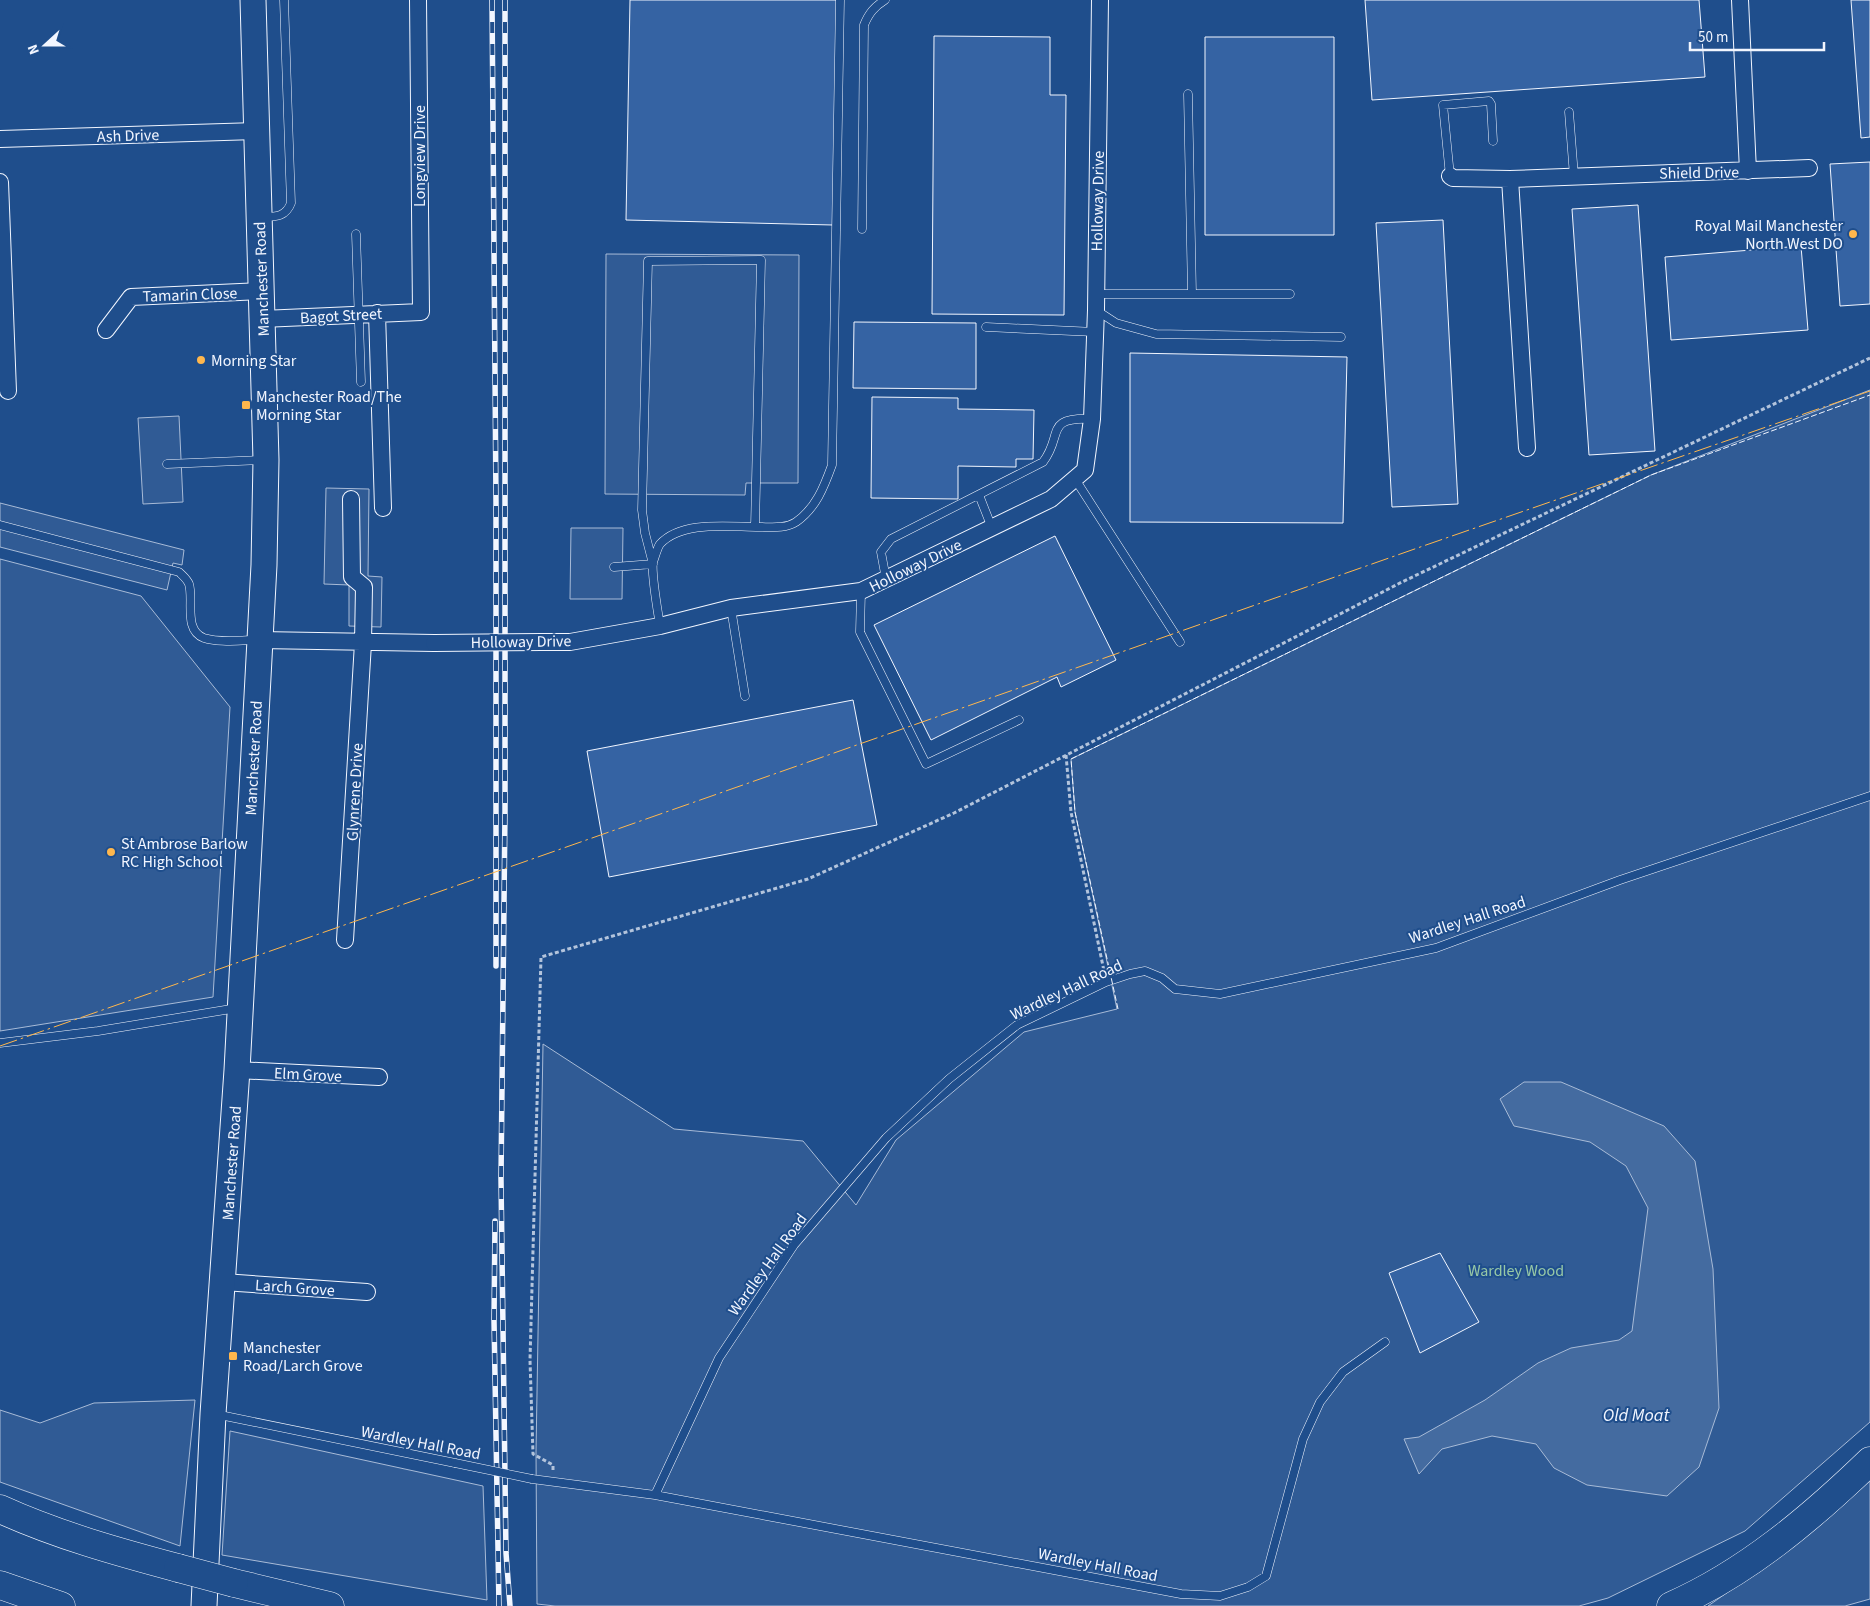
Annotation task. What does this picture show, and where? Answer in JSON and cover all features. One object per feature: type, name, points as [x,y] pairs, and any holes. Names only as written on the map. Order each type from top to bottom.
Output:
[{"type":"highway","points":[[1671,1606],[1723,1578],[1767,1549],[1836,1494],[1870,1461]]},
{"type":"highway","points":[[0,1509],[56,1531],[99,1545],[234,1583],[330,1606]]},
{"type":"highway","points":[[0,1585],[61,1606]]},
{"type":"highway","points":[[0,1598],[22,1606]]},
{"type":"main road","name":"Manchester Road","points":[[204,1606],[264,565],[266,460],[252,0]]},
{"type":"street","name":"Longview Drive","points":[[418,0],[420,312]]},
{"type":"street","name":"Holloway Drive","points":[[260,640],[362,643],[570,642],[660,626],[731,608],[861,591],[1051,499],[1085,470],[1092,420],[1096,302],[1100,0]]},
{"type":"street","name":"Shield Drive","points":[[1450,176],[1453,178],[1510,179],[1748,171],[1740,0]]},
{"type":"street","name":"Ash Drive","points":[[0,139],[257,131]]},
{"type":"street","points":[[1748,171],[1809,168]]},
{"type":"street","points":[[1510,179],[1527,448]]},
{"type":"street","points":[[0,182],[8,391]]},
{"type":"street","name":"Tamarin Close","points":[[106,330],[130,297],[261,291]]},
{"type":"street","name":"Bagot Street","points":[[262,319],[420,312]]},
{"type":"street","points":[[377,313],[383,508]]},
{"type":"street","name":"Glynrene Drive","points":[[345,940],[364,587],[352,577],[351,499]]},
{"type":"street","name":"Elm Grove","points":[[236,1070],[378,1077]]},
{"type":"street","name":"Larch Grove","points":[[223,1282],[367,1292]]},
{"type":"lane","points":[[259,218],[282,215],[291,203],[284,0]]},
{"type":"lane","points":[[653,564],[659,545],[673,534],[688,528],[780,528],[794,523],[809,511],[823,490],[832,465],[840,0]]},
{"type":"lane","points":[[862,229],[864,25],[869,13],[884,0]]},
{"type":"lane","points":[[1188,94],[1192,294]]},
{"type":"lane","points":[[1450,176],[1443,105],[1489,101],[1491,104],[1493,141]]},
{"type":"lane","points":[[1568,112],[1574,176]]},
{"type":"lane","points":[[356,234],[361,382]]},
{"type":"lane","points":[[660,626],[653,564],[645,534],[642,510],[648,261],[761,260],[755,527]]},
{"type":"lane","points":[[1096,302],[1192,294],[1290,294]]},
{"type":"lane","points":[[1096,302],[1116,323],[1156,334],[1341,337]]},
{"type":"lane","points":[[986,327],[1095,332]]},
{"type":"lane","points":[[886,579],[881,552],[890,539],[1043,462],[1052,451],[1054,434],[1057,427],[1064,422],[1073,419],[1092,420]]},
{"type":"lane","points":[[167,464],[266,460]]},
{"type":"lane","points":[[1075,479],[1180,642]]},
{"type":"lane","points":[[979,495],[992,528]]},
{"type":"lane","points":[[0,525],[179,572],[189,584],[192,623],[202,637],[212,640],[260,640]]},
{"type":"lane","points":[[614,568],[653,564]]},
{"type":"lane","points":[[861,591],[860,632],[926,764],[1019,720]]},
{"type":"lane","points":[[731,608],[745,696]]},
{"type":"lane","name":"Wardley Hall Road","points":[[655,1495],[718,1358],[794,1245],[886,1138],[949,1079],[1017,1025],[1106,982],[1145,971],[1162,978],[1176,989],[1220,994],[1436,948],[1620,880],[1870,796]]},
{"type":"lane","points":[[0,1043],[98,1031],[239,1008]]},
{"type":"lane","name":"Wardley Hall Road","points":[[214,1414],[532,1479],[655,1495],[1181,1594],[1220,1596],[1248,1587],[1266,1576],[1304,1439],[1320,1402],[1343,1372],[1385,1342]]},
{"type":"path","points":[[552,1482],[553,1465],[533,1454],[530,1360],[541,957],[808,879],[954,813],[1402,582],[1870,358]]},
{"type":"path","points":[[1066,755],[1071,812],[1106,982]]},
{"type":"shaded area","points":[[606,254],[799,255],[798,483],[746,483],[745,495],[605,494]]},
{"type":"shaded area","name":"Wardley Wood","points":[[1870,390],[1870,1422],[1745,1531],[1608,1598],[1579,1606],[555,1606],[537,1604],[536,1452],[543,1044],[674,1129],[803,1141],[856,1205],[896,1140],[1024,1032],[1117,1009],[1075,812],[1071,759],[1651,475]]},
{"type":"shaded area","points":[[179,416],[183,502],[143,504],[138,418]]},
{"type":"shaded area","points":[[326,488],[369,489],[368,576],[382,577],[381,627],[349,626],[349,585],[324,584]]},
{"type":"shaded area","points":[[0,503],[184,550],[182,565],[173,563],[167,590],[0,547]]},
{"type":"shaded area","points":[[571,528],[623,528],[622,599],[570,599]]},
{"type":"shaded area","name":"St Ambrose Barlow RC High School","points":[[0,559],[141,596],[230,707],[213,997],[0,1031]]},
{"type":"shaded area","points":[[195,1400],[180,1546],[0,1482],[0,1410],[40,1423],[94,1403]]},
{"type":"shaded area","points":[[230,1431],[483,1486],[487,1600],[222,1555]]},
{"type":"shaded area","points":[[1870,1481],[1870,1599],[1845,1606],[1708,1606],[1799,1542]]},
{"type":"water","name":"Old Moat","points":[[1524,1082],[1561,1082],[1664,1126],[1695,1161],[1713,1269],[1719,1408],[1699,1467],[1667,1496],[1587,1485],[1554,1468],[1536,1444],[1492,1436],[1442,1449],[1419,1474],[1404,1439],[1419,1437],[1485,1400],[1538,1363],[1571,1348],[1619,1340],[1632,1331],[1648,1208],[1626,1166],[1590,1142],[1514,1126],[1500,1099]]},
{"type":"building","points":[[630,0],[837,0],[833,225],[626,220]]},
{"type":"building","points":[[1365,0],[1699,0],[1705,77],[1372,100]]},
{"type":"building","points":[[1851,0],[1870,0],[1870,137],[1861,138]]},
{"type":"building","points":[[934,36],[1050,37],[1050,95],[1066,95],[1064,315],[932,314]]},
{"type":"building","points":[[1205,37],[1334,37],[1334,235],[1205,235]]},
{"type":"building","name":"Royal Mail Manchester North West DO","points":[[1870,162],[1870,304],[1840,306],[1830,164]]},
{"type":"building","points":[[1638,205],[1655,451],[1589,455],[1572,209]]},
{"type":"building","points":[[1443,220],[1458,504],[1392,507],[1376,223]]},
{"type":"building","points":[[1801,246],[1808,330],[1671,340],[1665,257]]},
{"type":"building","points":[[854,322],[976,323],[976,389],[853,388]]},
{"type":"building","points":[[1130,353],[1347,357],[1343,523],[1130,522]]},
{"type":"building","points":[[872,397],[958,398],[958,409],[1034,410],[1033,459],[1016,459],[1016,467],[958,466],[958,499],[871,498]]},
{"type":"building","points":[[1055,536],[1116,660],[1061,687],[1057,677],[931,740],[874,625]]},
{"type":"building","points":[[853,700],[877,825],[609,877],[587,751]]},
{"type":"building","points":[[1440,1253],[1479,1322],[1420,1353],[1389,1273]]},
{"type":"railway","points":[[492,0],[496,502],[496,966]]},
{"type":"railway","points":[[505,0],[505,811],[501,1179],[506,1553],[510,1606]]},
{"type":"railway","points":[[495,1221],[494,1320],[499,1606]]},
{"type":"fence","points":[[1118,1009],[1075,812],[1071,759],[1651,475],[1870,395]]},
{"type":"power","points":[[0,1046],[1870,391]]},
{"type":"place","name":"Royal Mail Manchester North West DO","points":[[1853,234]]},
{"type":"place","name":"Morning Star","points":[[201,360]]},
{"type":"place","name":"Manchester Road/The Morning Star","points":[[246,405]]},
{"type":"place","name":"St Ambrose Barlow RC High School","points":[[111,852]]},
{"type":"place","name":"Manchester Road/Larch Grove","points":[[233,1356]]}]
